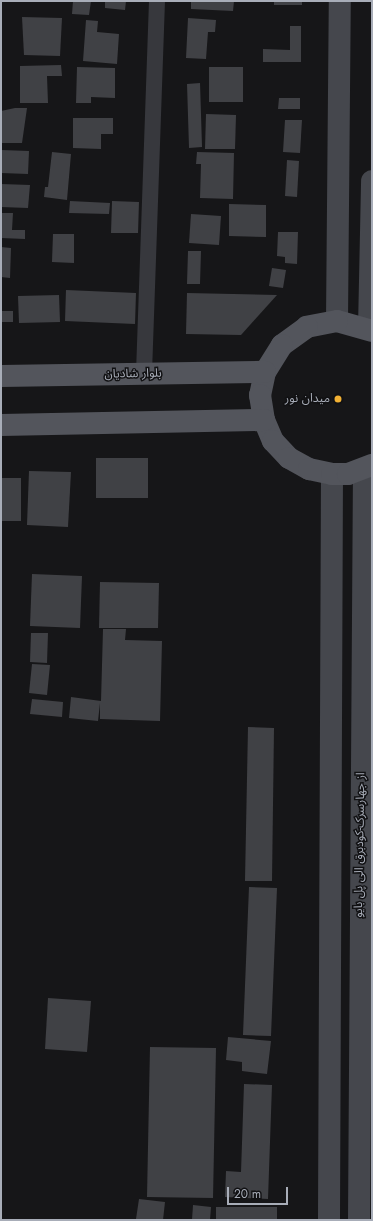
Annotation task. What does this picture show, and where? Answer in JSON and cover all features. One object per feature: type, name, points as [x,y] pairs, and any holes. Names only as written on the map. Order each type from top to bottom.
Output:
[{"type":"main road","points":[[368,467],[332,474],[309,469],[289,458],[273,441],[264,420],[260,395],[265,372],[282,345],[307,327],[337,321],[370,329]]},
{"type":"main road","name":"بلوار شادیان","points":[[1,376],[265,372]]},
{"type":"main road","points":[[1,425],[264,420]]},
{"type":"street","points":[[144,373],[157,1]]},
{"type":"street","points":[[337,321],[340,1]]},
{"type":"street","points":[[370,329],[372,181]]},
{"type":"street","name":"از جهارسرک-کودبرق الی پل بایو","points":[[359,1220],[368,467]]},
{"type":"street","points":[[329,1220],[332,474]]},
{"type":"building","points":[[73,1],[91,1],[89,15],[72,14]]},
{"type":"building","points":[[105,1],[126,1],[125,10],[105,8]]},
{"type":"building","points":[[191,1],[234,1],[233,11],[191,9]]},
{"type":"building","points":[[274,1],[302,1],[302,5],[274,5]]},
{"type":"building","points":[[22,17],[62,18],[60,56],[24,55]]},
{"type":"building","points":[[188,18],[216,20],[215,32],[208,32],[206,59],[186,58]]},
{"type":"building","points":[[86,20],[98,21],[97,32],[119,34],[117,64],[83,61]]},
{"type":"building","points":[[290,26],[301,26],[301,62],[263,62],[263,49],[290,50]]},
{"type":"building","points":[[61,65],[62,76],[47,76],[48,103],[20,103],[20,66]]},
{"type":"building","points":[[77,67],[115,68],[115,98],[91,97],[91,103],[76,103]]},
{"type":"building","points":[[209,67],[243,67],[243,102],[209,102]]},
{"type":"building","points":[[200,83],[202,147],[189,148],[187,84]]},
{"type":"building","points":[[279,98],[300,98],[300,109],[278,109]]},
{"type":"building","points":[[15,108],[27,108],[22,143],[1,143],[1,111]]},
{"type":"building","points":[[206,114],[236,115],[235,149],[205,149]]},
{"type":"building","points":[[73,118],[113,118],[113,134],[101,134],[101,149],[73,148]]},
{"type":"building","points":[[285,120],[302,120],[300,153],[283,152]]},
{"type":"building","points":[[1,150],[29,151],[28,174],[1,173]]},
{"type":"building","points":[[52,152],[71,154],[67,200],[44,197],[45,187],[48,187]]},
{"type":"building","points":[[197,152],[234,153],[233,199],[200,198],[201,164],[196,164]]},
{"type":"building","points":[[287,160],[299,161],[297,197],[285,196]]},
{"type":"building","points":[[1,184],[30,185],[28,208],[1,207]]},
{"type":"building","points":[[70,201],[110,203],[109,214],[69,213]]},
{"type":"building","points":[[112,201],[139,202],[138,233],[111,233]]},
{"type":"building","points":[[229,204],[266,205],[266,237],[229,236]]},
{"type":"building","points":[[1,213],[13,213],[12,230],[25,230],[25,239],[1,238]]},
{"type":"building","points":[[191,214],[221,216],[219,245],[189,243]]},
{"type":"building","points":[[278,232],[298,232],[297,264],[285,263],[285,257],[277,256]]},
{"type":"building","points":[[53,234],[74,234],[74,263],[52,262]]},
{"type":"building","points":[[1,247],[11,248],[10,278],[1,277]]},
{"type":"building","points":[[188,251],[201,251],[200,284],[187,284]]},
{"type":"building","points":[[272,268],[286,270],[283,288],[269,286]]},
{"type":"building","points":[[66,290],[136,293],[135,324],[65,321]]},
{"type":"building","points":[[187,293],[277,295],[241,335],[186,334]]},
{"type":"building","points":[[59,295],[60,322],[19,323],[18,296]]},
{"type":"building","points":[[1,311],[13,311],[13,322],[1,322]]},
{"type":"building","points":[[96,458],[148,458],[148,498],[96,498]]},
{"type":"building","points":[[29,471],[71,472],[68,527],[27,525]]},
{"type":"building","points":[[1,478],[21,478],[21,521],[1,521]]},
{"type":"building","points":[[32,574],[82,576],[80,628],[30,626]]},
{"type":"building","points":[[100,582],[159,583],[158,628],[99,628]]},
{"type":"building","points":[[103,629],[126,629],[125,640],[162,641],[160,721],[100,719],[100,703],[98,721],[69,718],[71,697],[101,701]]},
{"type":"building","points":[[31,633],[48,633],[47,663],[30,662]]},
{"type":"building","points":[[32,664],[50,665],[47,695],[29,693]]},
{"type":"building","points":[[32,699],[63,702],[62,717],[30,714]]},
{"type":"building","points":[[248,727],[274,728],[272,881],[245,881]]},
{"type":"building","points":[[249,887],[277,888],[271,1036],[243,1035]]},
{"type":"building","points":[[48,998],[91,1001],[87,1052],[45,1049]]},
{"type":"building","points":[[228,1037],[271,1041],[267,1074],[242,1071],[242,1062],[226,1060]]},
{"type":"building","points":[[150,1047],[216,1048],[213,1198],[147,1197]]},
{"type":"building","points":[[244,1084],[272,1085],[268,1199],[225,1197],[226,1171],[241,1172]]},
{"type":"building","points":[[139,1199],[165,1202],[163,1220],[136,1219]]},
{"type":"building","points":[[193,1205],[211,1207],[210,1220],[192,1220]]},
{"type":"building","points":[[216,1207],[277,1207],[277,1220],[216,1220]]},
{"type":"place","name":"میدان نور","points":[[338,399]]}]
